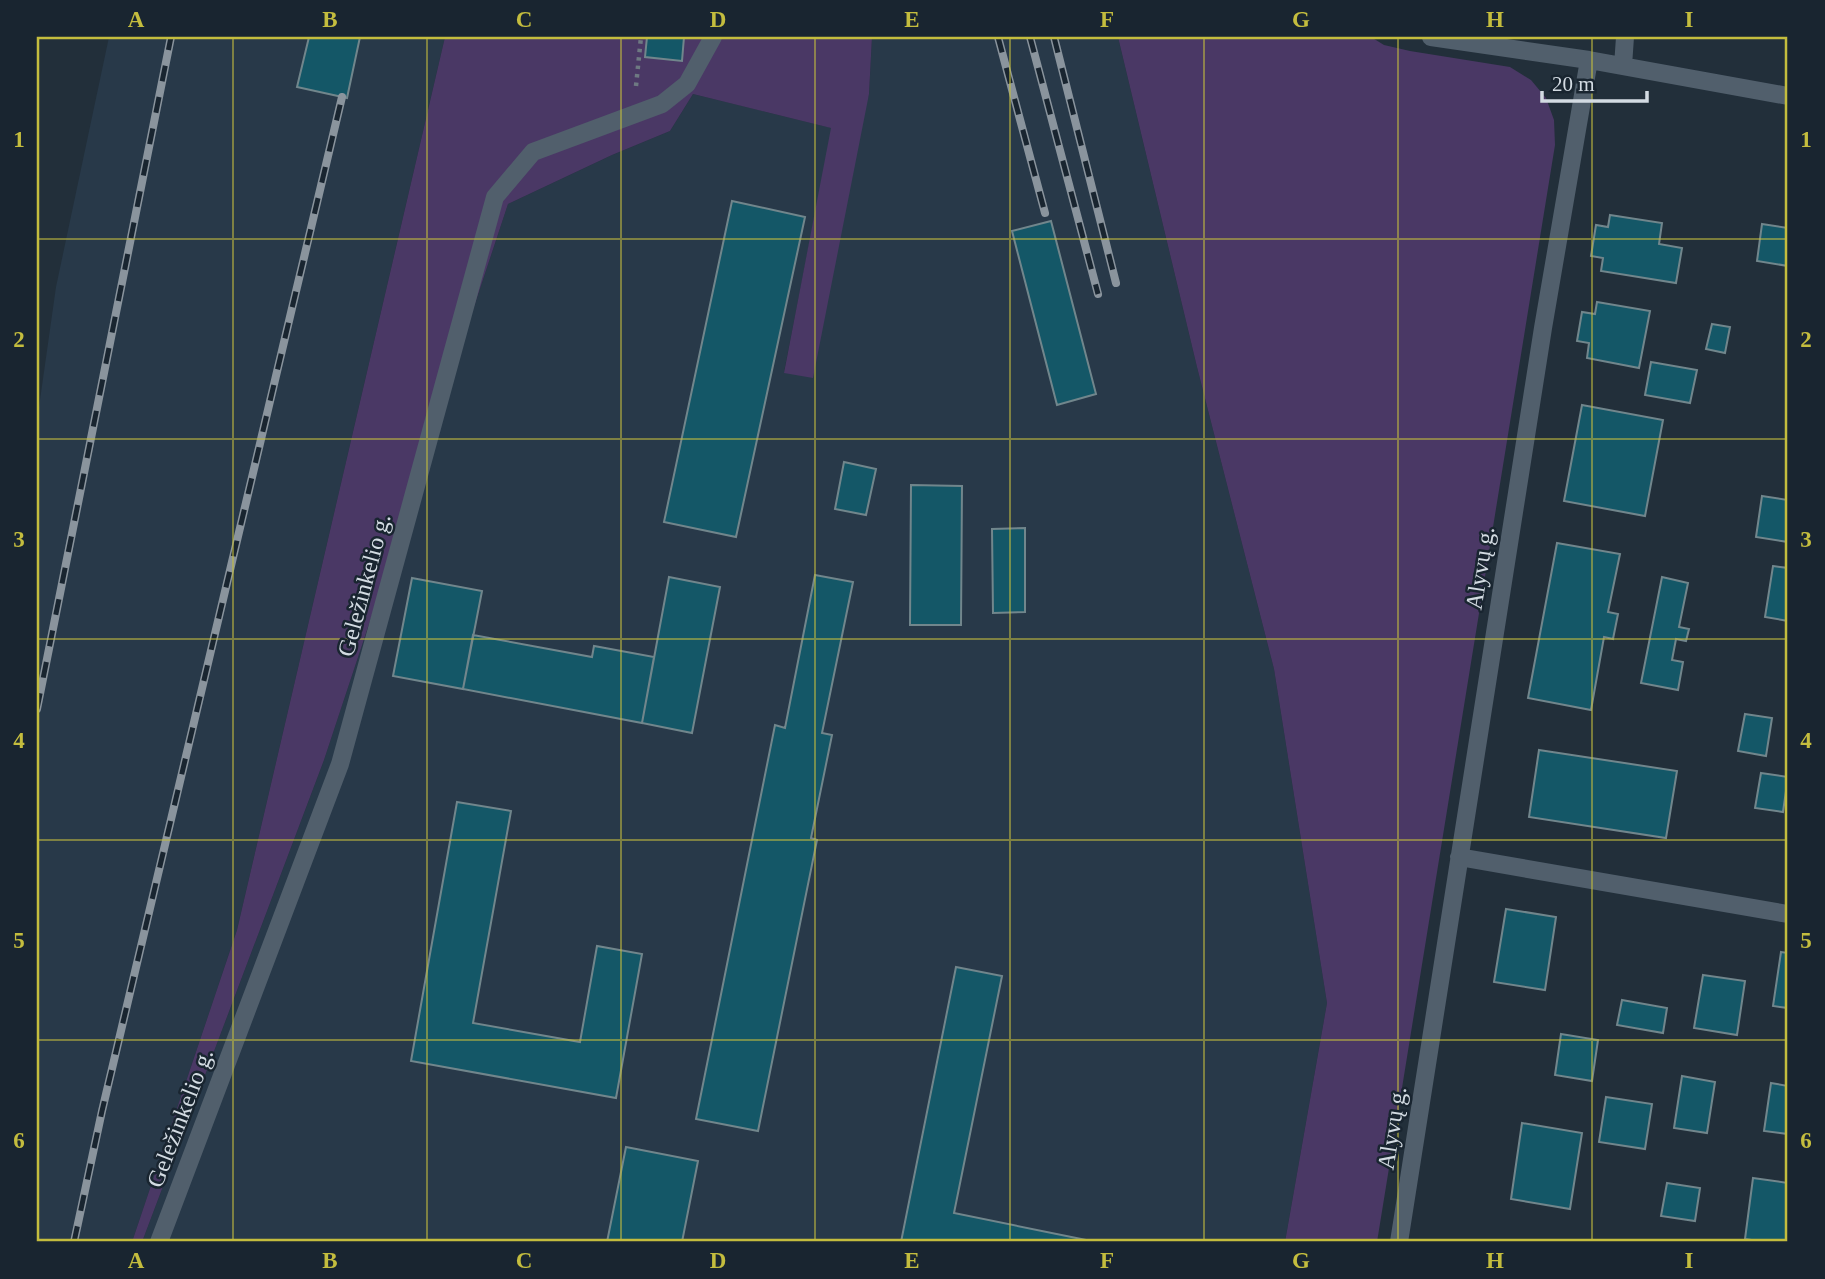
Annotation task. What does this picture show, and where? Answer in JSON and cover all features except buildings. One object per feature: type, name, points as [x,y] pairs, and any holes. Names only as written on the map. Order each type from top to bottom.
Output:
[{"type":"street","name":"Geležinkelio g.","points":[[159,1242],[340,764],[495,197],[533,152],[663,104],[687,83],[713,37]]},
{"type":"street","points":[[1431,37],[1623,66],[1788,96]]},
{"type":"street","points":[[1623,66],[1625,37]]},
{"type":"street","name":"Alyvų g.","points":[[1399,1242],[1543,328],[1589,61]]},
{"type":"street","points":[[1459,857],[1788,914]]},
{"type":"path","points":[[634,114],[641,37]]},
{"type":"shaded area","points":[[109,37],[445,37],[237,930],[132,1242],[37,1242],[37,421],[56,287]]},
{"type":"shaded area","points":[[445,37],[872,37],[869,94],[813,378],[784,373],[831,128],[693,94],[670,131],[508,204],[324,760],[142,1242],[132,1242],[237,930]]},
{"type":"shaded area","points":[[872,37],[1118,37],[1197,367],[1274,669],[1327,1003],[1285,1242],[142,1242],[324,760],[508,204],[670,131],[693,94],[832,128],[784,372],[869,94]]},
{"type":"shaded area","points":[[1118,37],[1371,37],[1384,45],[1410,51],[1510,67],[1531,80],[1546,98],[1554,120],[1555,145],[1377,1242],[1285,1242],[1327,1003],[1274,669],[1197,367]]},
{"type":"railway","points":[[37,709],[171,37]]},
{"type":"railway","points":[[998,37],[1045,213]]},
{"type":"railway","points":[[1030,37],[1098,294]]},
{"type":"railway","points":[[1054,37],[1116,283]]},
{"type":"railway","points":[[74,1242],[102,1111],[342,97]]}]
